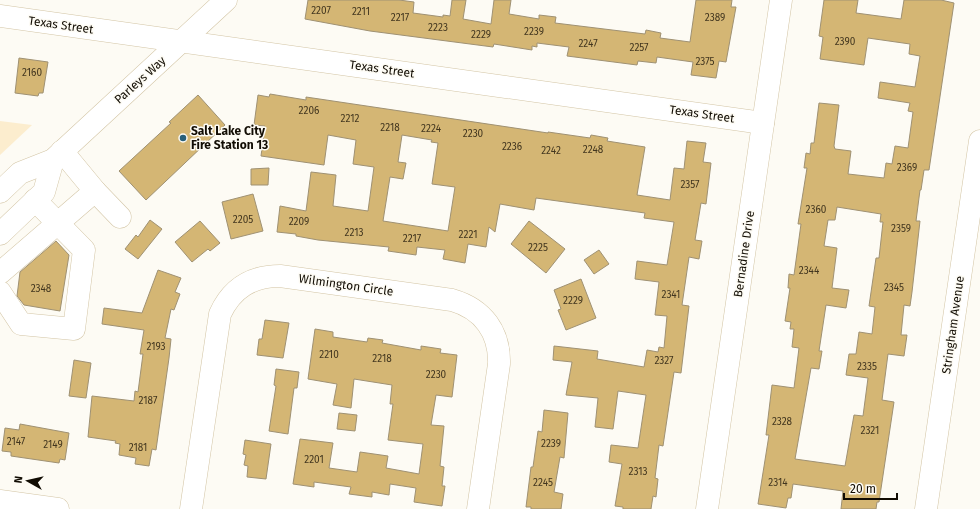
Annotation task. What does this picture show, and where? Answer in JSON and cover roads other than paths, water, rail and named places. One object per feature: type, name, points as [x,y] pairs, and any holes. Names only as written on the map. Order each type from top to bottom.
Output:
[{"type":"street","name":"Parleys Way","points":[[0,192],[20,173],[57,156],[226,0]]},
{"type":"street","name":"Bernadine Drive","points":[[707,509],[781,0]]},
{"type":"street","name":"Texas Street","points":[[0,16],[763,123]]},
{"type":"street","name":"Stringham Avenue","points":[[926,509],[980,141]]},
{"type":"street","points":[[0,234],[44,192],[57,156],[95,191],[120,217]]},
{"type":"street","points":[[0,273],[95,191]]},
{"type":"street","points":[[0,292],[21,324],[74,329],[84,250],[35,200]]},
{"type":"street","name":"Wilmington Circle","points":[[191,509],[220,314],[232,294],[240,287],[259,278],[280,276],[452,300],[472,308],[488,322],[497,342],[499,364],[478,509]]},
{"type":"street","points":[[0,501],[58,509]]},
{"type":"place","name":"Salt Lake City Fire Station 13","points":[[183,138]]}]
